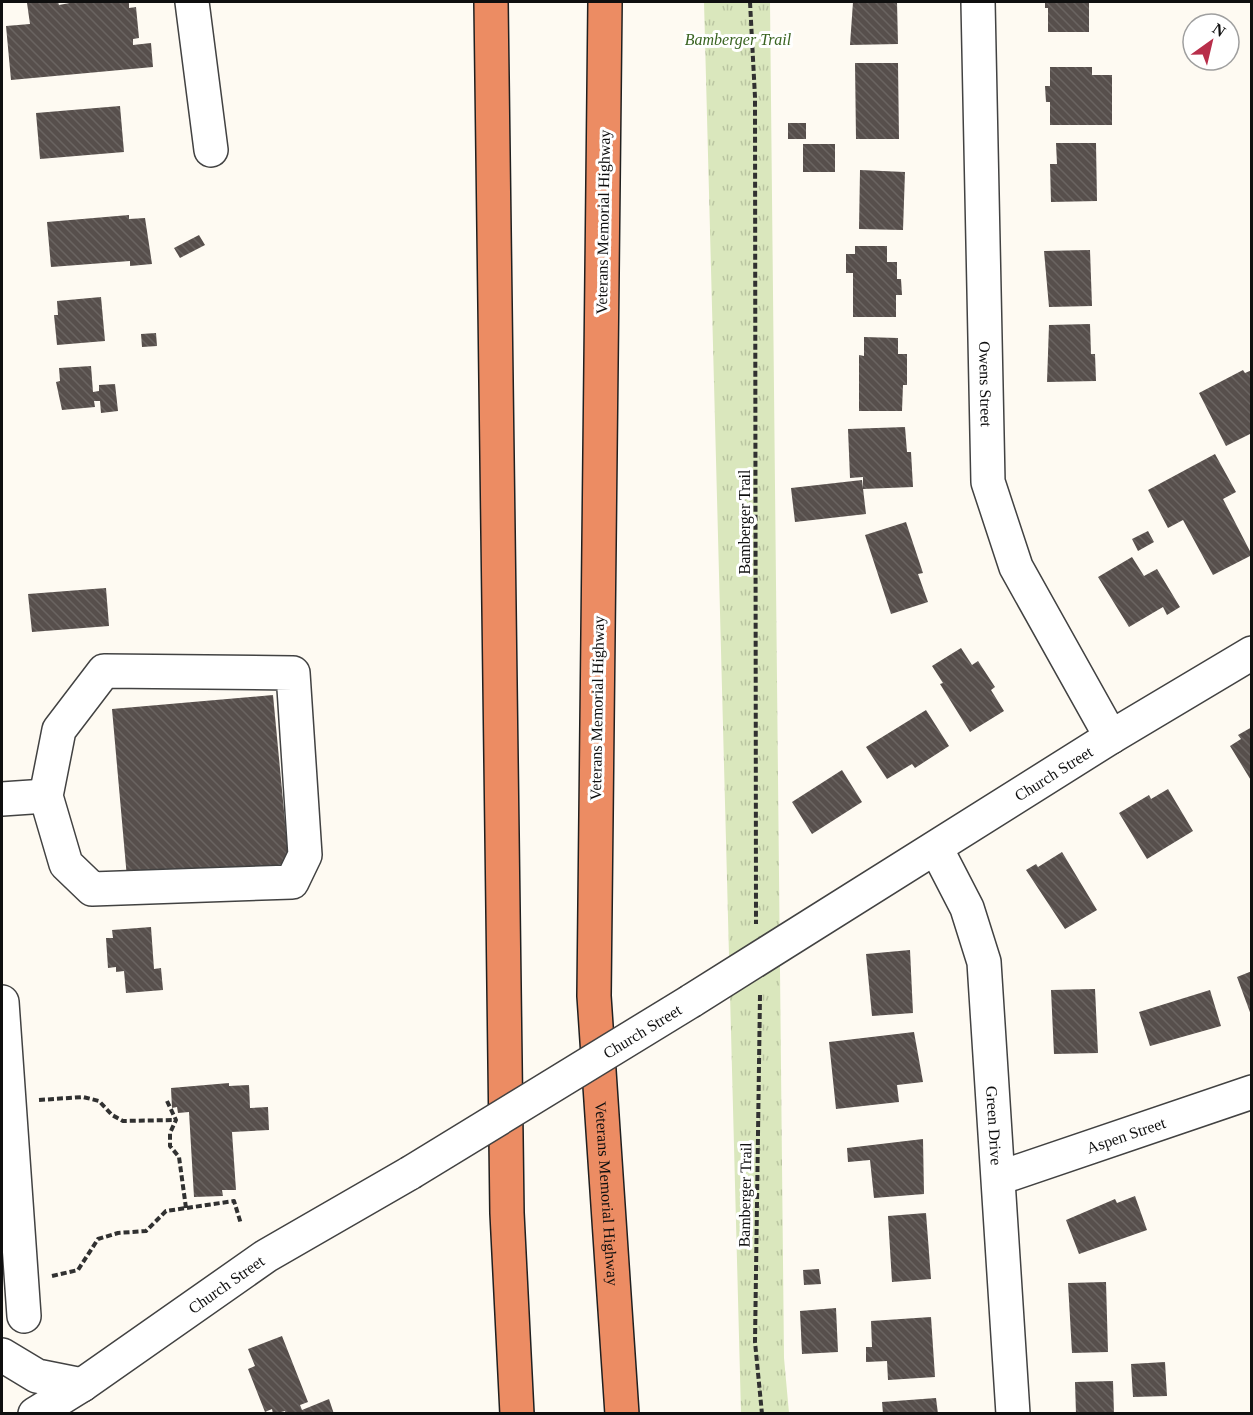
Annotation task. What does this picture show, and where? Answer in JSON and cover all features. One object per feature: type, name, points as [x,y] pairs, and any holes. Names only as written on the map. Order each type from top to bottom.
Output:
[{"type":"highway","points":[[491,2],[507,1202],[517,1413]]},
{"type":"highway","name":"Veterans Memorial Highway","points":[[605,2],[594,996],[622,1413]]},
{"type":"street","points":[[192,2],[211,150]]},
{"type":"street","name":"Owens Street","points":[[978,2],[988,482],[1016,567],[1111,737]]},
{"type":"street","name":"Church Street","points":[[35,1413],[82,1385],[266,1256],[410,1173],[691,1001],[1111,737],[1251,653]]},
{"type":"street","points":[[104,672],[293,673],[305,855],[292,882],[92,889],[66,864],[46,796],[59,730],[104,672]]},
{"type":"street","points":[[2,799],[46,796]]},
{"type":"street","name":"Green Drive","points":[[936,848],[967,908],[984,962],[1012,1413]]},
{"type":"street","points":[[2,1002],[24,1316]]},
{"type":"street","name":"Aspen Street","points":[[999,1178],[1251,1092]]},
{"type":"street","points":[[2,1355],[37,1376],[82,1385]]},
{"type":"path","name":"Bamberger Trail","points":[[750,2],[755,97],[757,934]]},
{"type":"path","name":"Bamberger Trail","points":[[760,986],[756,1342],[762,1413]]},
{"type":"path","points":[[39,1100],[84,1097],[99,1101],[112,1115],[123,1121],[176,1120]]},
{"type":"path","points":[[167,1101],[176,1120]]},
{"type":"path","points":[[176,1120],[170,1133],[170,1146],[179,1157],[186,1208]]},
{"type":"path","points":[[49,1276],[78,1270],[98,1239],[118,1233],[146,1231],[166,1210],[234,1201],[241,1224]]},
{"type":"green space","name":"Bamberger Trail","points":[[704,2],[770,2],[784,1358],[789,1413],[741,1413]]},
{"type":"building","points":[[58,2],[59,5],[75,2],[129,2],[129,8],[136,7],[139,38],[133,39],[133,45],[151,43],[153,67],[11,80],[6,26],[30,24],[27,3]]},
{"type":"building","points":[[853,2],[897,2],[898,44],[850,45]]},
{"type":"building","points":[[1045,2],[1089,2],[1089,32],[1048,32],[1048,8],[1045,8]]},
{"type":"building","points":[[855,63],[898,63],[899,139],[856,139]]},
{"type":"building","points":[[1050,67],[1092,67],[1092,75],[1112,75],[1112,125],[1050,125],[1050,102],[1046,102],[1045,86],[1050,86]]},
{"type":"building","points":[[120,106],[124,152],[40,159],[36,113]]},
{"type":"building","points":[[788,123],[806,123],[806,139],[788,139]]},
{"type":"building","points":[[1056,143],[1096,143],[1097,201],[1051,202],[1050,164],[1057,164]]},
{"type":"building","points":[[803,144],[835,144],[835,172],[803,172]]},
{"type":"building","points":[[860,170],[905,172],[903,230],[859,229]]},
{"type":"building","points":[[129,215],[129,219],[145,218],[152,264],[130,266],[130,261],[51,267],[47,222]]},
{"type":"building","points":[[199,235],[205,245],[180,258],[174,248]]},
{"type":"building","points":[[855,246],[887,246],[887,262],[897,262],[897,279],[901,279],[902,295],[896,295],[896,317],[853,317],[853,273],[846,273],[846,254],[855,254]]},
{"type":"building","points":[[1090,250],[1092,306],[1049,307],[1044,251]]},
{"type":"building","points":[[101,297],[105,341],[57,345],[54,315],[58,315],[57,301]]},
{"type":"building","points":[[1090,324],[1091,354],[1095,354],[1096,381],[1047,382],[1049,325]]},
{"type":"building","points":[[156,333],[157,346],[142,347],[141,334]]},
{"type":"building","points":[[864,337],[898,338],[898,354],[907,354],[907,385],[903,385],[902,411],[859,411],[859,355],[864,356]]},
{"type":"building","points":[[91,366],[93,392],[99,391],[99,385],[115,384],[118,411],[101,413],[100,401],[94,401],[95,407],[62,410],[56,382],[60,381],[59,368]]},
{"type":"building","points":[[1243,370],[1245,373],[1252,370],[1252,433],[1226,446],[1199,393]]},
{"type":"building","points":[[905,427],[907,452],[911,452],[913,487],[863,489],[863,477],[850,478],[848,429]]},
{"type":"building","points":[[1215,454],[1236,492],[1223,499],[1252,555],[1213,575],[1183,520],[1168,528],[1148,490]]},
{"type":"building","points":[[862,480],[866,514],[795,522],[791,488]]},
{"type":"building","points":[[906,522],[923,573],[918,574],[928,602],[891,614],[865,535]]},
{"type":"building","points":[[1148,531],[1154,542],[1138,551],[1132,539]]},
{"type":"building","points":[[1132,557],[1144,576],[1157,569],[1180,607],[1167,615],[1163,607],[1129,627],[1098,577]]},
{"type":"building","points":[[106,588],[109,626],[32,632],[28,594]]},
{"type":"building","points":[[961,648],[972,665],[978,661],[995,687],[991,690],[1004,711],[970,732],[940,684],[943,683],[932,666]]},
{"type":"building","points":[[273,695],[289,864],[127,878],[112,709]]},
{"type":"building","points":[[926,710],[949,746],[915,768],[912,764],[887,779],[866,747]]},
{"type":"building","points":[[1252,727],[1252,782],[1230,746],[1241,739],[1238,735]]},
{"type":"building","points":[[842,770],[862,802],[812,834],[792,802]]},
{"type":"building","points":[[1168,789],[1193,831],[1147,859],[1119,813],[1149,795],[1151,799]]},
{"type":"building","points":[[1062,852],[1097,910],[1065,929],[1026,870],[1036,864],[1038,867]]},
{"type":"building","points":[[151,927],[154,969],[161,968],[163,990],[126,993],[124,971],[116,972],[116,967],[108,968],[106,938],[113,938],[112,930]]},
{"type":"building","points":[[910,950],[913,1013],[872,1016],[866,954]]},
{"type":"building","points":[[1252,971],[1252,1015],[1251,1015],[1237,977]]},
{"type":"building","points":[[1095,989],[1098,1053],[1054,1054],[1051,990]]},
{"type":"building","points":[[1210,990],[1221,1026],[1150,1046],[1139,1012]]},
{"type":"building","points":[[914,1032],[923,1082],[897,1085],[899,1102],[836,1109],[829,1042]]},
{"type":"building","points":[[229,1083],[229,1086],[249,1085],[250,1108],[268,1107],[269,1130],[232,1132],[236,1190],[222,1190],[223,1196],[194,1197],[189,1112],[178,1113],[177,1107],[172,1108],[171,1088]]},
{"type":"building","points":[[923,1139],[924,1194],[874,1198],[870,1160],[848,1162],[847,1148]]},
{"type":"building","points":[[1135,1196],[1147,1230],[1079,1254],[1066,1220],[1115,1199],[1117,1203]]},
{"type":"building","points":[[926,1213],[931,1279],[892,1282],[888,1216]]},
{"type":"building","points":[[819,1269],[821,1284],[804,1285],[803,1270]]},
{"type":"building","points":[[1106,1282],[1108,1352],[1072,1353],[1068,1283]]},
{"type":"building","points":[[836,1308],[838,1352],[802,1354],[800,1311]]},
{"type":"building","points":[[931,1317],[935,1377],[888,1380],[887,1361],[866,1362],[866,1347],[872,1347],[871,1321]]},
{"type":"building","points":[[282,1336],[308,1402],[300,1405],[302,1410],[329,1399],[334,1414],[286,1414],[285,1411],[273,1414],[272,1409],[265,1412],[248,1369],[255,1366],[248,1349]]},
{"type":"building","points":[[1165,1362],[1167,1396],[1133,1397],[1131,1364]]},
{"type":"building","points":[[1113,1381],[1114,1414],[1076,1414],[1075,1382]]},
{"type":"building","points":[[936,1398],[938,1414],[883,1414],[882,1402]]}]
